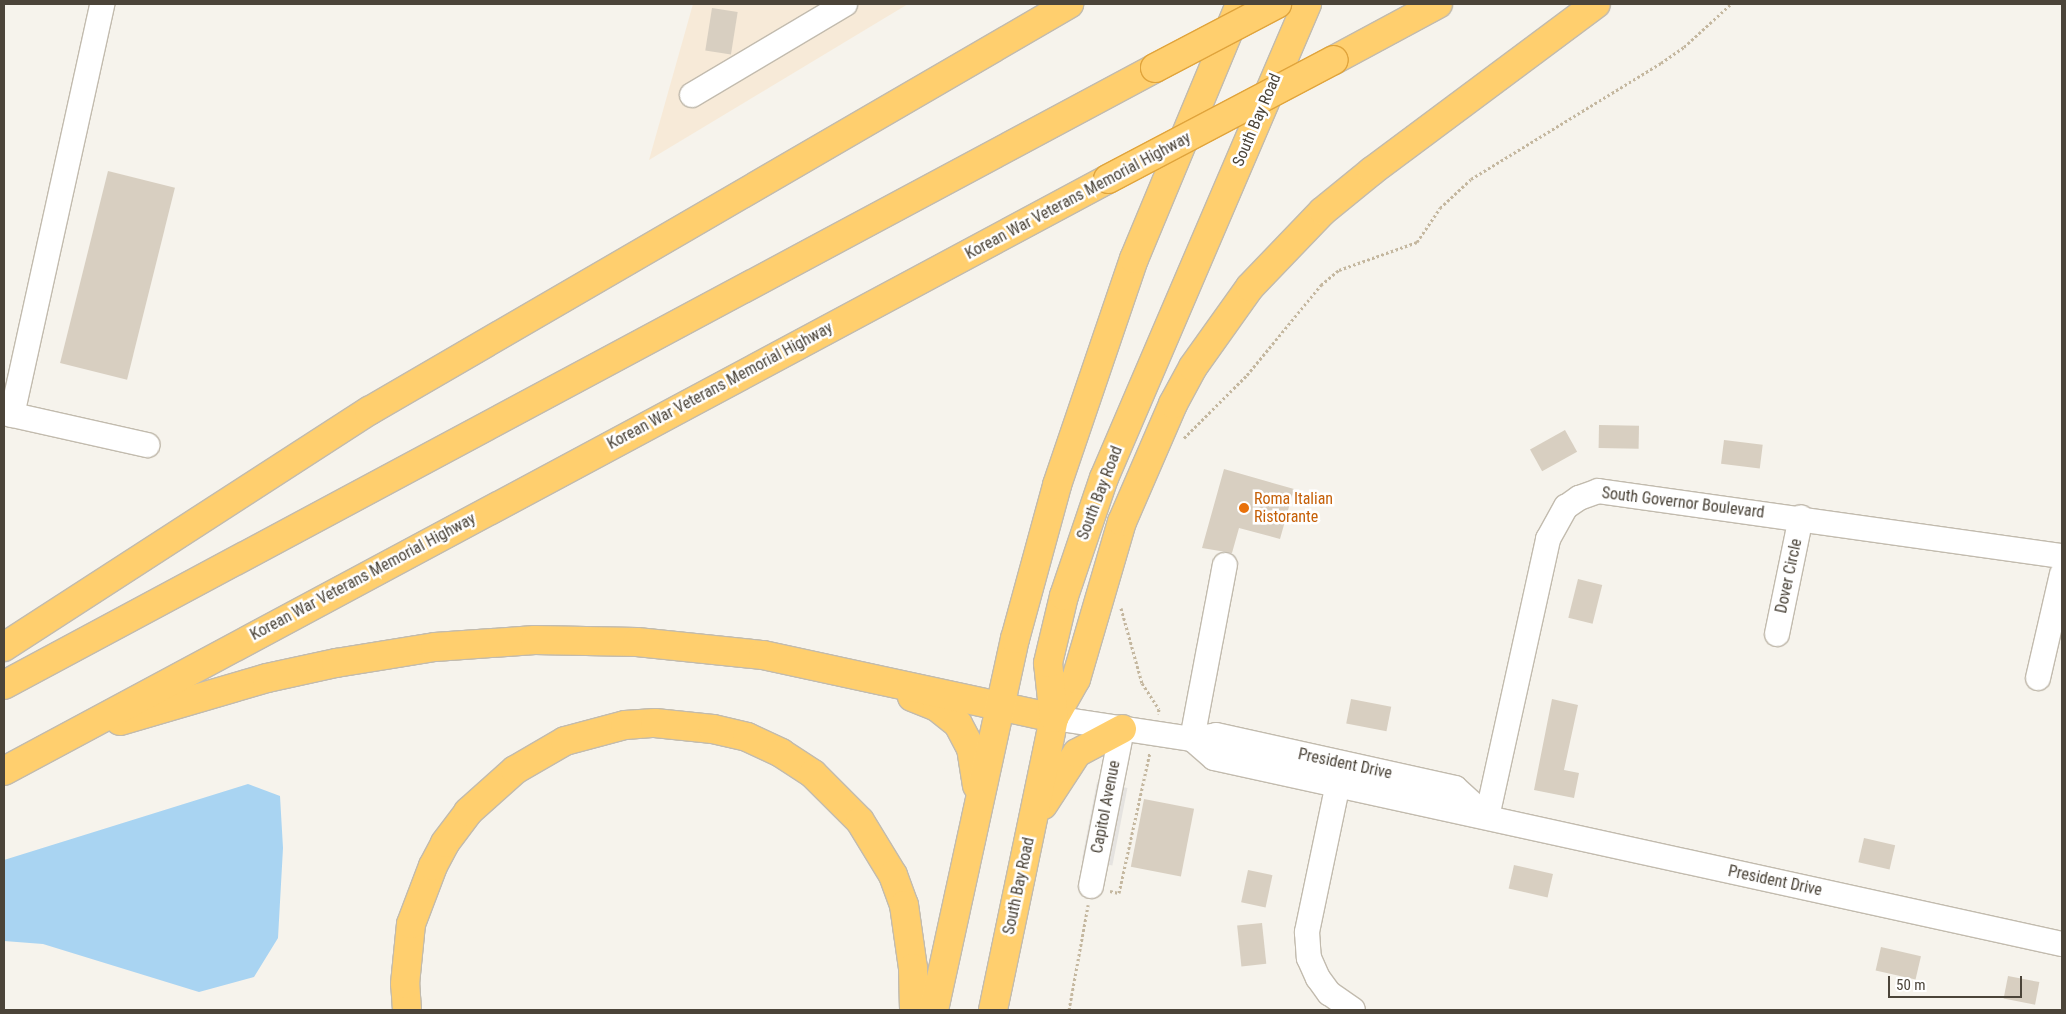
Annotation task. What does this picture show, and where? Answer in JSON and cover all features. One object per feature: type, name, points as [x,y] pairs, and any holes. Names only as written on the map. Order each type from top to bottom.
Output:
[{"type":"highway","points":[[4,647],[369,411],[1069,4]]},
{"type":"highway","points":[[934,1010],[1000,705],[1031,575],[1102,349],[1162,186],[1240,4]]},
{"type":"highway","points":[[4,685],[1277,4]]},
{"type":"highway","name":"South Bay Road","points":[[993,1010],[1054,718],[1048,663],[1084,530],[1307,4]]},
{"type":"highway","name":"Korean War Veterans Memorial Highway","points":[[4,771],[1438,4]]},
{"type":"highway","points":[[70,735],[267,678],[388,654],[485,642],[580,640],[688,645],[764,654],[1054,718],[1076,680],[1122,522],[1173,404],[1193,367],[1250,287],[1323,211],[1372,171],[1596,4]]},
{"type":"highway","points":[[865,676],[937,707],[958,724],[971,748],[979,801]]},
{"type":"highway","points":[[408,1010],[405,984],[411,924],[432,866],[445,842],[468,812],[515,770],[565,741],[625,725],[655,723],[713,729],[747,737],[781,753],[813,774],[860,821],[893,876],[904,905],[913,968],[914,1010]]},
{"type":"highway","points":[[1033,821],[1077,753],[1122,729]]},
{"type":"street","points":[[102,4],[8,414],[147,446]]},
{"type":"street","points":[[692,95],[845,4]]},
{"type":"street","name":"South Governor Boulevard","points":[[1487,817],[1548,539],[1566,507],[1579,498],[1598,491],[1801,517],[2062,556]]},
{"type":"street","name":"Dover Circle","points":[[1777,634],[1801,517]]},
{"type":"street","points":[[1054,718],[1192,739],[1226,565]]},
{"type":"street","points":[[2038,678],[2062,574]]},
{"type":"street","name":"Capitol Avenue","points":[[1091,886],[1122,729]]},
{"type":"street","name":"President Drive","points":[[1192,739],[1214,758],[1340,774],[1487,817],[2062,944]]},
{"type":"street","points":[[1340,774],[1307,932],[1309,958],[1318,978],[1329,992],[1353,1010]]},
{"type":"path","points":[[1178,444],[1247,375],[1321,286],[1339,270],[1417,242],[1440,208],[1471,179],[1684,47],[1732,4]]},
{"type":"path","points":[[1122,598],[1124,623],[1142,682],[1159,709]]},
{"type":"path","points":[[1069,1010],[1091,886],[1119,893],[1148,756]]},
{"type":"shaded area","points":[[693,4],[908,4],[649,160]]},
{"type":"shaded area","points":[[1097,782],[1127,788],[1112,865],[1082,860]]},
{"type":"water","points":[[248,784],[280,796],[283,848],[278,938],[254,977],[199,992],[43,944],[4,941],[4,860]]},
{"type":"building","points":[[712,8],[738,12],[731,55],[705,50]]},
{"type":"building","points":[[108,171],[175,188],[127,380],[60,363]]},
{"type":"building","points":[[1599,425],[1639,426],[1639,449],[1599,448]]},
{"type":"building","points":[[1565,430],[1577,452],[1542,471],[1530,449]]},
{"type":"building","points":[[1724,440],[1763,445],[1760,469],[1721,464]]},
{"type":"building","points":[[1224,469],[1294,489],[1280,539],[1239,528],[1232,553],[1202,548]]},
{"type":"building","points":[[1578,579],[1602,585],[1593,624],[1568,618]]},
{"type":"building","points":[[1351,699],[1391,707],[1386,731],[1346,724]]},
{"type":"building","points":[[1552,699],[1578,705],[1564,770],[1579,773],[1574,798],[1534,790]]},
{"type":"building","points":[[1144,799],[1194,809],[1181,876],[1131,867]]},
{"type":"building","points":[[1864,838],[1895,845],[1890,870],[1858,862]]},
{"type":"building","points":[[1514,865],[1553,874],[1548,897],[1509,888]]},
{"type":"building","points":[[1248,870],[1272,875],[1266,907],[1241,902]]},
{"type":"building","points":[[1262,923],[1266,964],[1241,966],[1237,926]]},
{"type":"building","points":[[1881,947],[1921,956],[1916,980],[1876,970]]},
{"type":"building","points":[[2008,976],[2039,982],[2035,1005],[2004,999]]},
{"type":"place","name":"Roma Italian Ristorante","points":[[1244,508]]}]
